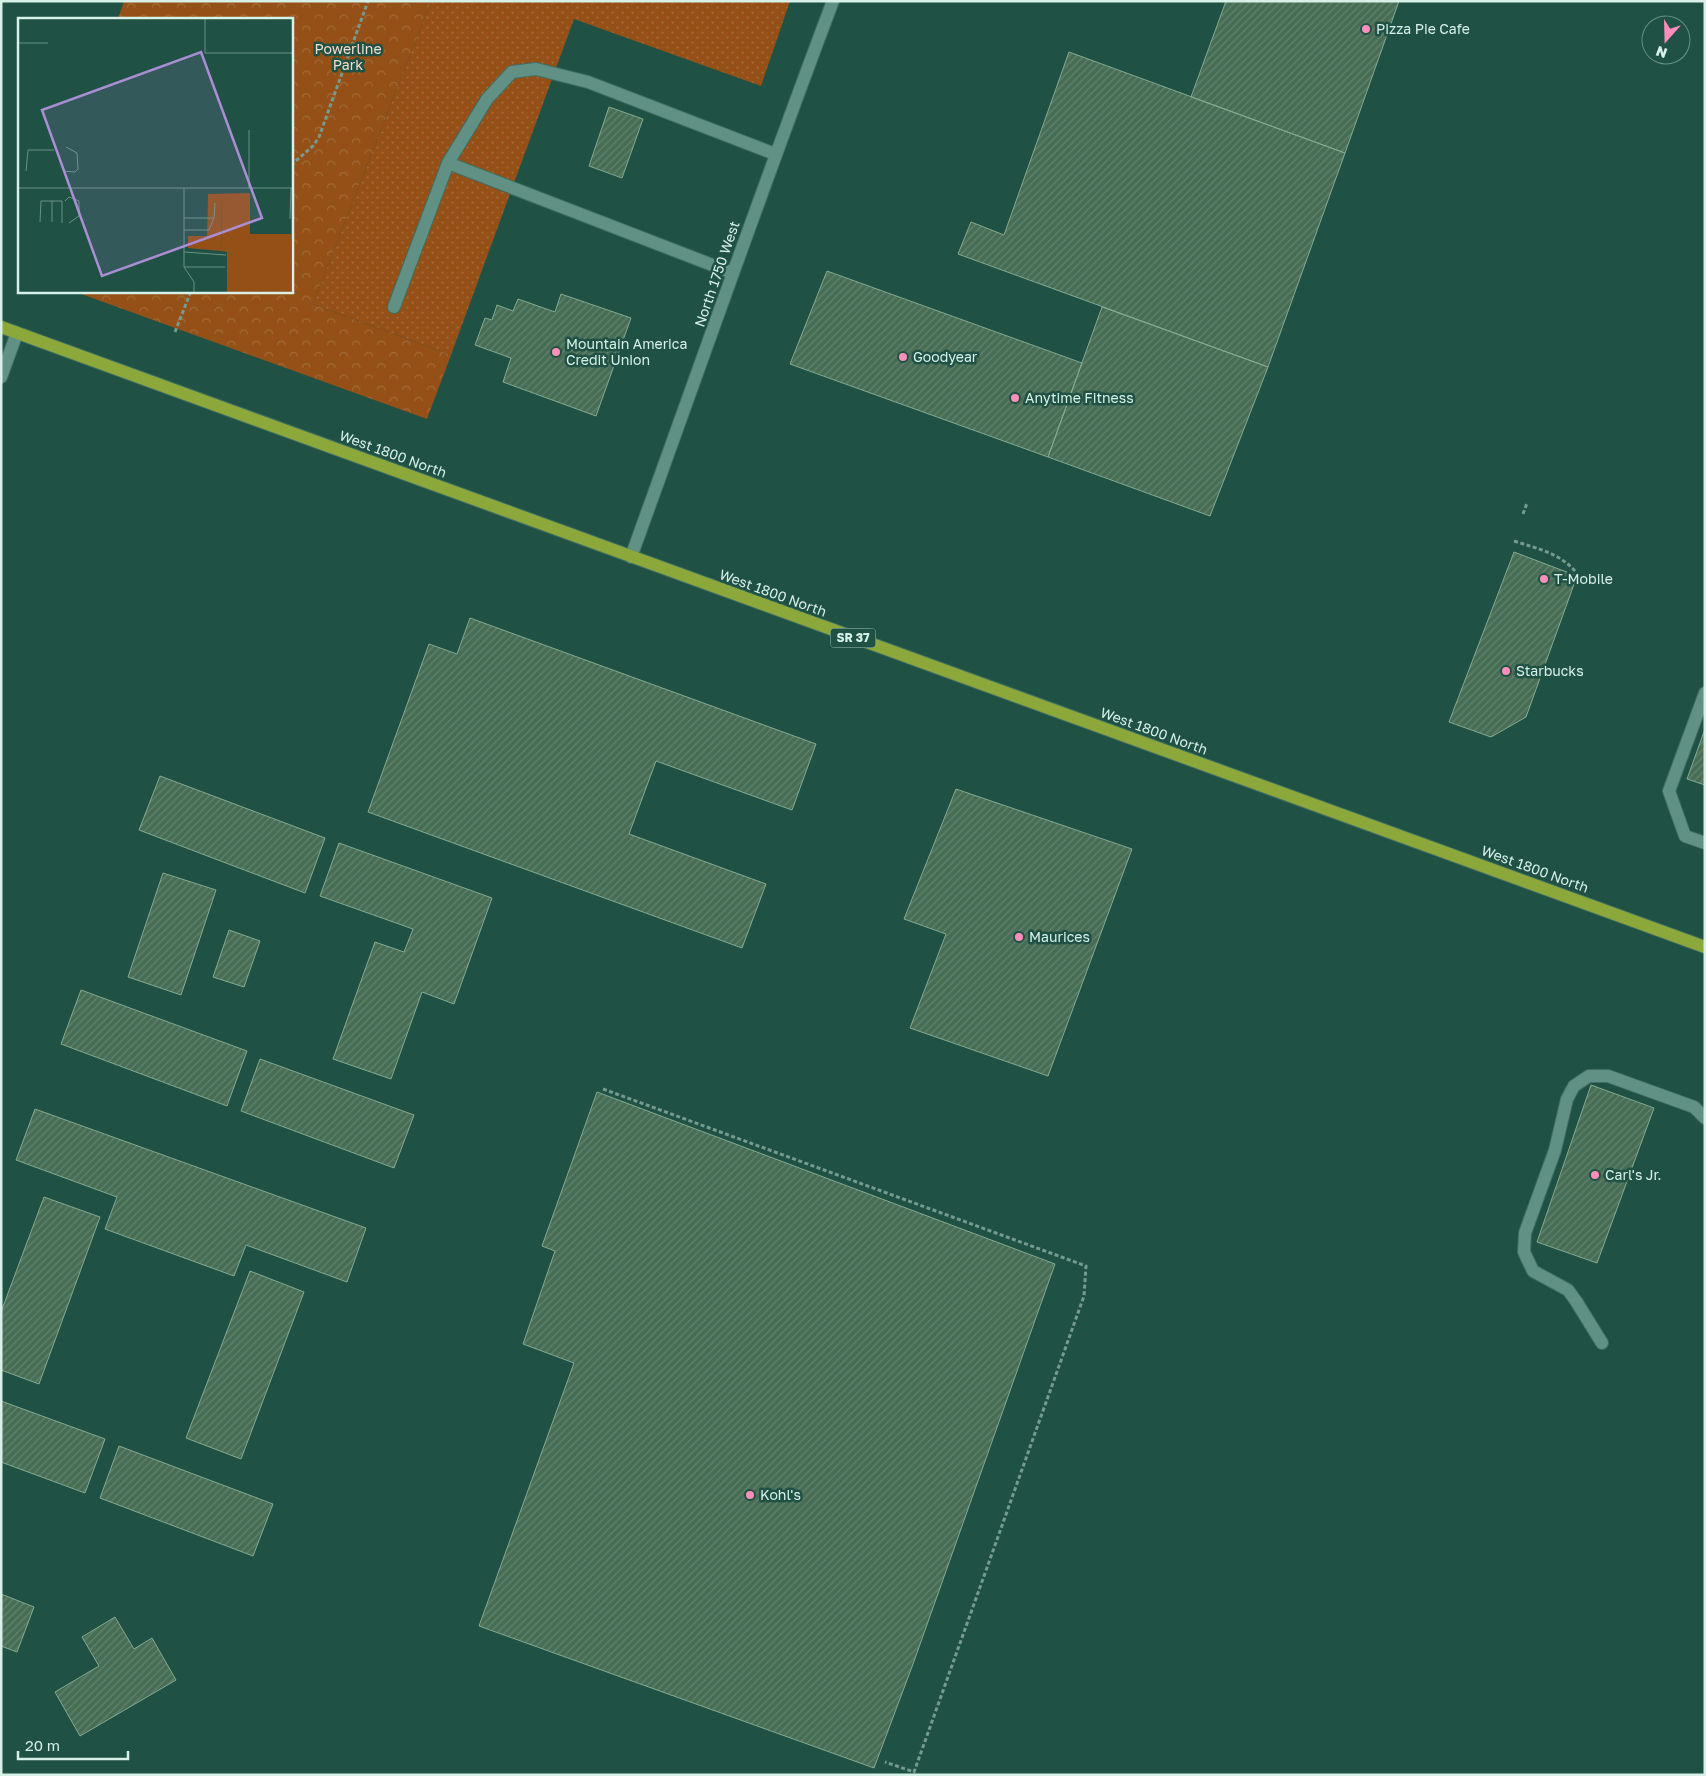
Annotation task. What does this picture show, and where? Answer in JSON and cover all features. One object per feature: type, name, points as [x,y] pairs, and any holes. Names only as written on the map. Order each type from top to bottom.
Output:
[{"type":"main road","name":"West 1800 North","points":[[1,328],[1705,947]]},
{"type":"street","name":"North 1750 West","points":[[631,557],[775,154],[833,1]]},
{"type":"street","points":[[394,307],[448,163],[487,99],[512,72],[536,69],[588,82],[775,154]]},
{"type":"street","points":[[448,163],[733,273]]},
{"type":"street","points":[[1,377],[17,333]]},
{"type":"street","points":[[1705,693],[1669,792],[1685,836],[1705,843]]},
{"type":"street","points":[[1602,1343],[1568,1290],[1533,1271],[1524,1252],[1525,1233],[1555,1150],[1567,1098],[1574,1086],[1589,1076],[1608,1076],[1694,1107],[1705,1118]]},
{"type":"path","points":[[292,164],[313,146],[319,137],[368,1]]},
{"type":"path","points":[[176,332],[190,292]]},
{"type":"path","points":[[1523,514],[1527,503]]},
{"type":"path","points":[[1514,541],[1558,556],[1568,562],[1576,572]]},
{"type":"path","points":[[603,1089],[1086,1266],[1084,1296],[914,1772],[885,1762]]},
{"type":"green space","name":"Powerline Park","points":[[124,1],[431,1],[313,304],[451,355],[427,419],[76,292],[292,292],[292,18],[118,18]]},
{"type":"green space","points":[[431,1],[790,1],[761,86],[574,19],[451,355],[313,304]]},
{"type":"building","points":[[1226,1],[1399,1],[1345,153],[1191,97]]},
{"type":"building","points":[[1069,52],[1345,153],[1268,367],[958,254],[971,222],[1004,235]]},
{"type":"building","points":[[609,107],[643,119],[622,178],[589,166]]},
{"type":"building","points":[[827,271],[1082,363],[1048,457],[790,364]]},
{"type":"building","name":"Mountain America Credit Union","points":[[561,294],[631,318],[596,416],[503,382],[511,358],[475,345],[485,318],[492,320],[497,305],[513,311],[518,299],[555,312]]},
{"type":"building","points":[[1102,307],[1268,367],[1210,516],[1048,457]]},
{"type":"building","points":[[1514,552],[1577,576],[1526,717],[1491,737],[1449,722]]},
{"type":"building","points":[[470,618],[816,744],[792,810],[656,761],[629,834],[766,884],[742,948],[368,812],[429,644],[457,654]]},
{"type":"building","points":[[1705,729],[1705,785],[1687,779]]},
{"type":"building","points":[[160,776],[325,838],[305,893],[139,830]]},
{"type":"building","points":[[956,789],[1132,849],[1048,1076],[910,1028],[946,934],[904,919]]},
{"type":"building","points":[[339,843],[492,898],[454,1004],[422,992],[391,1079],[333,1059],[375,942],[404,952],[413,929],[320,896]]},
{"type":"building","points":[[163,873],[216,890],[181,995],[128,977]]},
{"type":"building","points":[[229,930],[260,941],[244,987],[213,977]]},
{"type":"building","points":[[81,990],[247,1051],[227,1106],[61,1044]]},
{"type":"building","points":[[260,1059],[414,1115],[394,1168],[241,1111]]},
{"type":"building","name":"Carl's Jr.","points":[[1591,1085],[1654,1108],[1597,1263],[1537,1242]]},
{"type":"building","name":"Kohl's","points":[[597,1092],[1055,1264],[913,1664],[874,1768],[479,1626],[574,1363],[523,1344],[555,1251],[542,1246]]},
{"type":"building","points":[[35,1109],[366,1228],[347,1282],[246,1245],[234,1276],[105,1229],[117,1197],[16,1160]]},
{"type":"building","points":[[44,1197],[100,1217],[39,1384],[1,1370],[1,1312]]},
{"type":"building","points":[[250,1271],[304,1292],[241,1459],[186,1438]]},
{"type":"building","points":[[1,1401],[105,1439],[85,1493],[1,1462]]},
{"type":"building","points":[[119,1446],[273,1504],[253,1556],[100,1498]]},
{"type":"building","points":[[1,1594],[34,1607],[17,1652],[1,1646]]},
{"type":"building","points":[[115,1617],[134,1649],[152,1638],[176,1680],[80,1736],[55,1692],[99,1666],[82,1637]]},
{"type":"place","name":"Pizza Pie Cafe","points":[[1366,29]]},
{"type":"place","name":"Mountain America Credit Union","points":[[556,352]]},
{"type":"place","name":"Goodyear","points":[[903,357]]},
{"type":"place","name":"Anytime Fitness","points":[[1015,398]]},
{"type":"place","name":"T-Mobile","points":[[1544,579]]},
{"type":"place","name":"Starbucks","points":[[1506,671]]},
{"type":"place","name":"Maurices","points":[[1019,937]]},
{"type":"place","name":"Carl's Jr.","points":[[1595,1175]]},
{"type":"place","name":"Kohl's","points":[[750,1495]]}]
